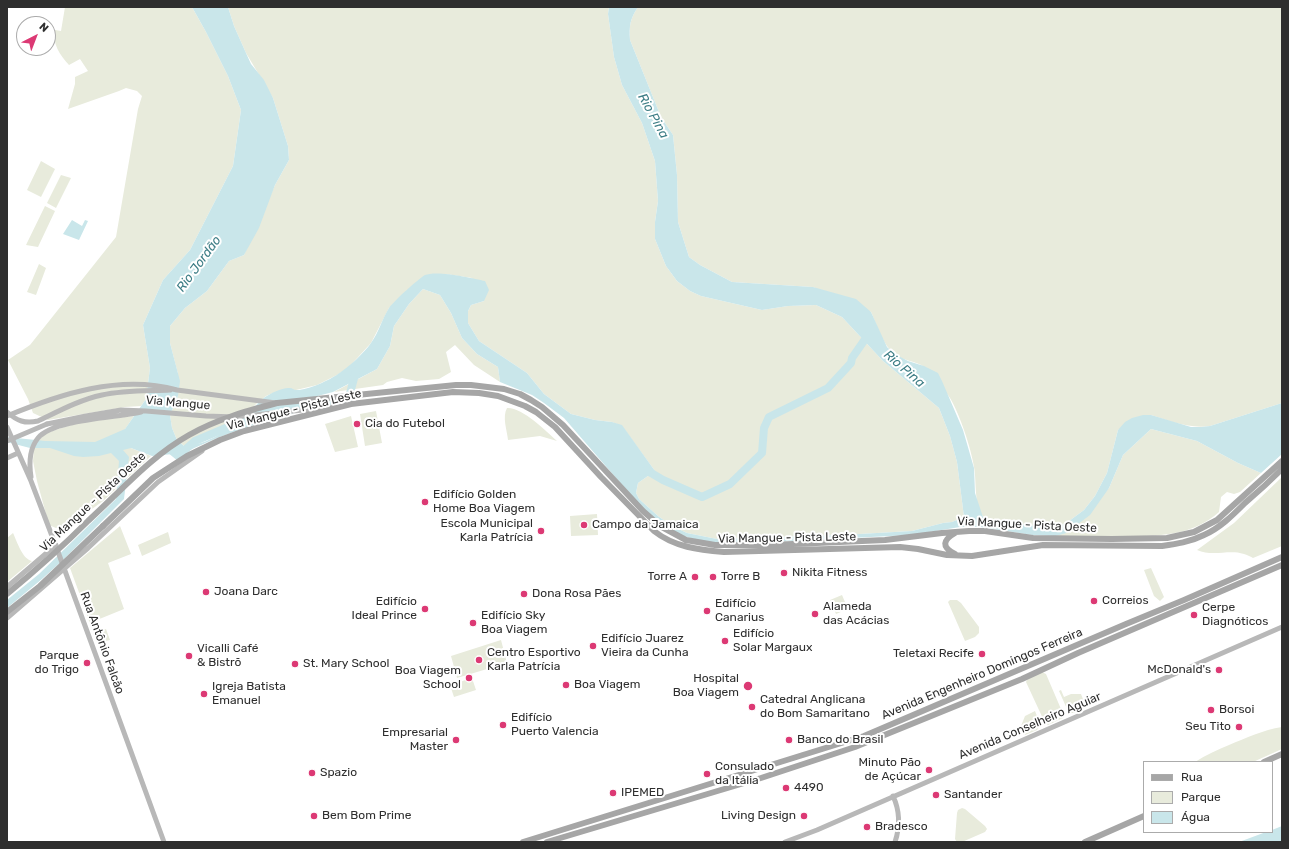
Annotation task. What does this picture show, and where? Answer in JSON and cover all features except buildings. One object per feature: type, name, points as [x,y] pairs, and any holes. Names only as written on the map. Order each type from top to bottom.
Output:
[{"type":"main road","name":"Via Mangue","points":[[7,416],[54,398],[94,387],[145,384],[162,385],[177,390],[277,403]]},
{"type":"main road","name":"Via Mangue - Pista Oeste","points":[[7,594],[47,560],[90,520],[129,480],[169,448],[189,435],[230,416],[277,403],[456,385],[472,385],[512,392],[531,400],[542,407],[563,425],[643,511],[656,522],[672,533],[686,540],[715,545],[770,545],[885,540],[942,533],[985,531],[1033,538],[1167,538],[1194,532],[1222,516],[1282,461]]},
{"type":"main road","points":[[7,412],[17,420],[25,422],[38,421],[79,402],[102,395],[126,392],[177,390]]},
{"type":"main road","name":"Via Mangue - Pista Leste","points":[[7,612],[40,586],[142,488],[171,466],[205,446],[255,428],[351,404],[453,392],[479,393],[498,396],[525,406],[536,412],[555,427],[654,531],[665,538],[696,550],[724,552],[900,547],[957,556],[986,554],[1043,545],[1162,546],[1191,540],[1205,535],[1229,518],[1282,470]]},
{"type":"main road","name":"Via Mangue","points":[[7,440],[48,424],[120,410],[235,417],[351,404]]},
{"type":"main road","points":[[31,481],[31,452],[38,438],[45,432],[50,429],[103,417],[146,411]]},
{"type":"main road","name":"Rua Antônio Falcão","points":[[7,429],[31,481],[57,547],[164,842]]},
{"type":"main road","points":[[7,618],[88,548],[158,482],[191,458],[220,440]]},
{"type":"main road","points":[[7,458],[17,451]]},
{"type":"main road","points":[[956,532],[947,538],[945,547],[948,551],[957,556]]},
{"type":"main road","points":[[7,587],[57,547]]},
{"type":"main road","name":"Avenida Engenheiro Domingos Ferreira","points":[[523,842],[864,736],[1282,557]]},
{"type":"main road","name":"Avenida Engenheiro Domingos Ferreira","points":[[547,842],[761,778],[855,747],[1022,679],[1078,653],[1282,565]]},
{"type":"main road","name":"Avenida Conselheiro Aguiar","points":[[785,842],[817,830],[1282,627]]},
{"type":"main road","points":[[1266,761],[1282,754]]},
{"type":"main road","points":[[893,796],[898,814],[895,842]]},
{"type":"main road","points":[[1084,842],[1143,816]]},
{"type":"green space","points":[[65,7],[192,7],[228,76],[241,110],[233,166],[190,250],[163,280],[143,325],[150,368],[146,399],[141,406],[125,407],[48,420],[33,413],[28,399],[8,360],[30,345],[116,237],[138,109],[142,96],[137,91],[126,88],[68,109],[75,84],[75,77],[88,71],[80,59],[69,65],[60,53],[56,45],[56,30],[61,31]]},
{"type":"green space","points":[[228,7],[609,7],[608,14],[614,57],[622,85],[642,123],[655,161],[658,201],[655,222],[655,239],[666,266],[677,281],[690,291],[701,296],[762,310],[788,306],[816,305],[842,317],[883,361],[939,408],[950,436],[957,462],[964,517],[952,522],[912,531],[717,539],[687,533],[672,526],[639,499],[636,493],[638,483],[655,471],[622,426],[612,422],[595,420],[571,414],[544,394],[527,373],[479,341],[468,323],[468,311],[471,305],[484,301],[472,278],[446,274],[434,274],[389,308],[371,343],[349,367],[337,375],[317,385],[296,390],[278,391],[266,396],[233,426],[220,434],[192,446],[184,446],[177,440],[172,428],[170,415],[178,396],[178,374],[170,343],[170,326],[185,308],[207,291],[229,261],[244,255],[275,185],[289,160],[288,146],[273,98],[246,53],[234,26]]},
{"type":"green space","points":[[638,7],[1282,7],[1282,403],[1210,426],[1202,427],[1172,422],[1151,415],[1118,430],[1107,473],[1095,496],[1084,510],[1065,524],[1049,528],[986,519],[982,515],[977,502],[973,459],[968,441],[958,413],[950,398],[923,366],[902,358],[895,354],[887,346],[871,312],[813,287],[732,282],[700,265],[689,257],[678,222],[677,175],[673,135],[661,117],[630,40],[631,23],[633,15]]},
{"type":"green space","points":[[41,161],[55,169],[41,197],[27,190]]},
{"type":"green space","points":[[61,175],[71,178],[56,208],[47,203]]},
{"type":"green space","points":[[45,206],[55,211],[38,247],[26,245]]},
{"type":"green space","points":[[39,264],[46,268],[36,295],[27,292]]},
{"type":"green space","points":[[423,289],[440,295],[451,313],[462,338],[477,354],[498,367],[500,382],[474,365],[455,345],[446,352],[451,372],[439,379],[416,381],[402,378],[387,382],[383,385],[334,392],[377,369],[390,346],[394,326],[409,304]]},
{"type":"green space","points":[[507,408],[520,411],[527,415],[557,441],[540,436],[508,440],[505,419]]},
{"type":"green space","points":[[376,411],[382,443],[365,446],[360,414]]},
{"type":"green space","points":[[134,416],[117,441],[151,456],[103,501],[70,525],[56,528],[49,525],[33,461],[34,448],[39,440],[46,433],[81,422]]},
{"type":"green space","points":[[351,416],[358,447],[335,452],[325,424]]},
{"type":"green space","points":[[1151,429],[1197,441],[1238,463],[1261,473],[1240,492],[1234,494],[1227,492],[1221,497],[1219,512],[1196,527],[1184,531],[1171,534],[1144,536],[1056,536],[1109,488],[1123,455]]},
{"type":"green space","points":[[1282,477],[1282,546],[1253,558],[1233,552],[1209,553],[1197,550],[1234,523]]},
{"type":"green space","name":"Campo da Jamaica","points":[[597,514],[598,535],[571,536],[570,516]]},
{"type":"green space","points":[[120,526],[131,554],[108,563],[124,609],[97,620],[101,630],[106,629],[110,640],[99,643],[97,642],[86,613],[88,609],[90,609],[89,607],[84,606],[70,568]]},
{"type":"green space","points":[[168,532],[171,543],[142,556],[138,545]]},
{"type":"green space","points":[[13,533],[25,557],[32,561],[7,582],[7,538]]},
{"type":"green space","points":[[1151,568],[1164,597],[1160,601],[1154,596],[1144,570]]},
{"type":"green space","points":[[842,595],[848,609],[836,614],[830,600]]},
{"type":"green space","points":[[950,600],[957,600],[961,603],[979,627],[979,633],[975,637],[965,641],[948,602]]},
{"type":"green space","name":"Centro Esportivo Karla Patrícia","points":[[501,640],[507,663],[457,678],[451,656]]},
{"type":"green space","points":[[1042,672],[1046,674],[1064,716],[1063,718],[1048,725],[1045,723],[1026,682]]},
{"type":"green space","points":[[472,678],[476,690],[454,697],[450,685]]},
{"type":"green space","points":[[1061,690],[1064,697],[1071,694],[1081,694],[1086,707],[1075,713],[1070,713],[1059,691]]},
{"type":"green space","points":[[1035,711],[1039,721],[1039,727],[1037,730],[1025,735],[1021,726],[1025,716]]},
{"type":"green space","points":[[1282,727],[1282,749],[1255,761],[1197,761],[1248,737]]},
{"type":"green space","points":[[962,808],[987,829],[985,832],[962,842],[957,842],[955,839],[957,813],[958,810]]},
{"type":"water","points":[[192,7],[228,7],[234,26],[251,64],[264,80],[273,98],[288,146],[289,160],[275,185],[259,228],[244,255],[229,261],[207,291],[185,308],[170,326],[170,343],[180,381],[178,396],[170,415],[172,428],[177,440],[184,446],[210,440],[227,430],[248,414],[258,403],[274,392],[287,388],[296,390],[306,389],[324,382],[342,371],[368,347],[374,339],[389,308],[396,300],[425,275],[438,273],[463,276],[485,281],[489,290],[484,301],[471,305],[468,311],[468,323],[479,341],[527,373],[544,394],[571,414],[622,425],[655,471],[638,483],[636,493],[639,499],[672,526],[687,533],[717,539],[912,531],[952,522],[964,517],[957,462],[950,436],[939,408],[883,361],[842,317],[816,305],[788,306],[762,310],[701,296],[690,291],[677,281],[666,266],[655,239],[655,222],[658,201],[655,161],[642,123],[622,85],[614,57],[608,14],[609,7],[638,7],[633,15],[631,23],[630,40],[661,117],[673,135],[677,175],[678,222],[689,257],[700,265],[732,282],[813,287],[856,299],[871,312],[887,347],[895,354],[908,361],[924,366],[938,373],[963,430],[974,468],[975,493],[983,517],[986,519],[1049,528],[1065,524],[1084,510],[1095,496],[1107,473],[1118,430],[1125,422],[1143,415],[1151,415],[1191,427],[1201,427],[1210,426],[1282,403],[1282,454],[1261,473],[1238,463],[1197,441],[1151,429],[1123,455],[1109,488],[1090,515],[1066,533],[1056,536],[1032,535],[981,527],[960,527],[911,535],[730,544],[700,541],[669,529],[655,519],[636,501],[564,418],[532,395],[500,382],[498,367],[477,354],[462,338],[451,313],[440,295],[423,289],[409,304],[394,326],[390,346],[377,369],[333,392],[302,400],[313,400],[292,414],[247,427],[183,453],[152,456],[131,448],[123,450],[129,457],[124,499],[64,559],[7,608],[7,600],[39,574],[116,499],[119,461],[111,453],[99,456],[74,456],[50,448],[30,448],[7,442],[7,437],[45,441],[95,442],[125,429],[146,399],[150,368],[143,325],[163,280],[190,250],[233,166],[241,110],[228,76]]},
{"type":"water","points":[[72,220],[82,226],[85,220],[88,221],[79,240],[63,234]]},
{"type":"water","points":[[1282,826],[1282,842],[1239,842],[1263,833],[1273,833],[1273,830]]},
{"type":"waterway","points":[[643,472],[646,470],[663,480],[702,497],[730,484],[762,453],[764,428],[769,417],[828,388],[851,363],[852,358],[868,335]]},
{"type":"waterway","points":[[349,397],[356,371]]},
{"type":"waterway","points":[[293,408],[311,406],[348,398]]},
{"type":"waterway","points":[[167,447],[178,456],[195,441],[247,419]]},
{"type":"place","name":"Cia do Futebol","points":[[357,424]]},
{"type":"place","name":"Edifício Golden Home Boa Viagem","points":[[425,502]]},
{"type":"place","name":"Campo da Jamaica","points":[[584,525]]},
{"type":"place","name":"Escola Municipal Karla Patrícia","points":[[541,531]]},
{"type":"place","name":"Nikita Fitness","points":[[784,573]]},
{"type":"place","name":"Torre A","points":[[695,577]]},
{"type":"place","name":"Torre B","points":[[713,577]]},
{"type":"place","name":"Joana Darc","points":[[206,592]]},
{"type":"place","name":"Dona Rosa Pães","points":[[524,594]]},
{"type":"place","name":"Correios","points":[[1094,601]]},
{"type":"place","name":"Edifício Ideal Prince","points":[[425,609]]},
{"type":"place","name":"Edifício Canarius","points":[[707,611]]},
{"type":"place","name":"Alameda das Acácias","points":[[815,614]]},
{"type":"place","name":"Cerpe Diagnóticos","points":[[1194,615]]},
{"type":"place","name":"Edifício Sky Boa Viagem","points":[[473,623]]},
{"type":"place","name":"Edifício Solar Margaux","points":[[725,641]]},
{"type":"place","name":"Edifício Juarez Vieira da Cunha","points":[[593,646]]},
{"type":"place","name":"Teletaxi Recife","points":[[982,654]]},
{"type":"place","name":"Vicalli Café & Bistrõ","points":[[189,656]]},
{"type":"place","name":"Centro Esportivo Karla Patrícia","points":[[479,660]]},
{"type":"place","name":"Parque do Trigo","points":[[87,663]]},
{"type":"place","name":"St. Mary School","points":[[295,664]]},
{"type":"place","name":"McDonald's","points":[[1219,670]]},
{"type":"place","name":"Boa Viagem School","points":[[469,678]]},
{"type":"place","name":"Boa Viagem","points":[[566,685]]},
{"type":"place","name":"Hospital Boa Viagem","points":[[748,686]]},
{"type":"place","name":"Igreja Batista Emanuel","points":[[204,694]]},
{"type":"place","name":"Catedral Anglicana do Bom Samaritano","points":[[752,707]]},
{"type":"place","name":"Borsoi","points":[[1211,710]]},
{"type":"place","name":"Edifício Puerto Valencia","points":[[503,725]]},
{"type":"place","name":"Seu Tito","points":[[1239,727]]},
{"type":"place","name":"Empresarial Master","points":[[456,740]]},
{"type":"place","name":"Banco do Brasil","points":[[789,740]]},
{"type":"place","name":"Minuto Pão de Açúcar","points":[[929,770]]},
{"type":"place","name":"Spazio","points":[[312,773]]},
{"type":"place","name":"Consulado da Itália","points":[[707,774]]},
{"type":"place","name":"4490","points":[[786,788]]},
{"type":"place","name":"IPEMED","points":[[613,793]]},
{"type":"place","name":"Santander","points":[[936,795]]},
{"type":"place","name":"Bem Bom Prime","points":[[314,816]]},
{"type":"place","name":"Living Design","points":[[804,816]]},
{"type":"place","name":"Bradesco","points":[[867,827]]},
{"type":"water label","name":"Rio Pina","points":[[653,116]]},
{"type":"water label","name":"Rio Jordão","points":[[199,264]]},
{"type":"water label","name":"Rio Pina","points":[[904,369]]}]
